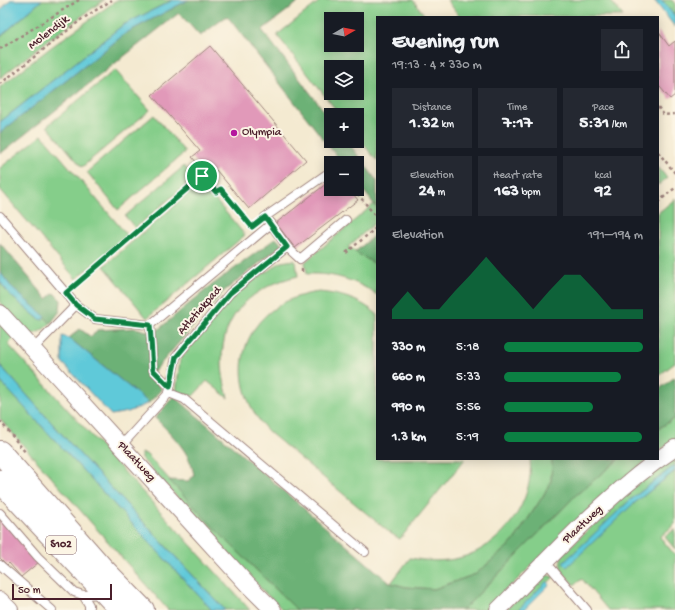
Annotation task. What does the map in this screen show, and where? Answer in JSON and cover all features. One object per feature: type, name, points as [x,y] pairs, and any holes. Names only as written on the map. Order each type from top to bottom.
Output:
[{"type":"main road","name":"S102","points":[[0,452],[103,569],[142,610]]},
{"type":"main road","name":"S102","points":[[0,480],[121,610]]},
{"type":"street","name":"Plaatweg","points":[[0,313],[247,584],[273,610]]},
{"type":"street","name":"Plaatweg","points":[[659,460],[675,448]]},
{"type":"street","name":"Plaatweg","points":[[498,610],[631,480],[658,460]]},
{"type":"street","points":[[0,600],[10,610]]},
{"type":"lane","points":[[324,176],[265,217],[287,247],[300,259],[346,220]]},
{"type":"lane","points":[[0,216],[76,305],[95,319],[150,325],[270,224]]},
{"type":"lane","name":"Atletiekpad","points":[[170,390],[176,357],[230,293],[287,247]]},
{"type":"lane","points":[[33,349],[76,305]]},
{"type":"lane","points":[[150,325],[153,370],[170,390],[184,399],[365,552]]},
{"type":"lane","points":[[121,446],[170,390]]},
{"type":"lane","points":[[0,513],[74,592],[83,595],[106,593]]},
{"type":"lane","points":[[546,562],[587,610]]},
{"type":"lane","points":[[0,565],[52,610]]},
{"type":"lane","points":[[83,595],[89,605],[90,610]]},
{"type":"path","points":[[0,49],[79,0]]},
{"type":"path","name":"Molendijk","points":[[0,84],[82,19],[112,0]]},
{"type":"path","points":[[659,108],[664,115],[675,114]]},
{"type":"path","points":[[659,153],[675,173]]},
{"type":"path","points":[[66,293],[202,176],[216,192],[221,189],[252,227],[265,217]]},
{"type":"path","points":[[659,201],[675,188]]},
{"type":"path","points":[[360,196],[376,217]]},
{"type":"path","points":[[346,254],[376,228]]},
{"type":"green space","points":[[42,0],[104,0],[50,39],[0,78],[0,37]]},
{"type":"green space","points":[[117,0],[173,0],[123,25],[0,122],[0,87],[50,48]]},
{"type":"green space","points":[[188,0],[301,0],[262,30],[324,111],[324,140],[227,16],[200,36],[179,13],[0,154],[0,133],[126,33]]},
{"type":"green space","points":[[321,0],[413,0],[425,16],[376,16],[376,160],[364,145],[364,108],[334,108],[328,100],[364,100],[364,60],[324,60],[324,95],[277,35]]},
{"type":"green space","points":[[447,0],[610,0],[623,16],[459,16]]},
{"type":"green space","points":[[662,0],[672,0],[675,4],[675,16]]},
{"type":"green space","points":[[115,70],[150,110],[82,167],[47,126]]},
{"type":"green space","points":[[154,115],[185,152],[118,210],[87,172]]},
{"type":"green space","points":[[42,135],[127,235],[76,279],[0,189],[0,168]]},
{"type":"green space","points":[[330,148],[352,148],[358,156],[337,156]]},
{"type":"green space","points":[[364,164],[376,180],[376,207],[364,191]]},
{"type":"green space","points":[[184,166],[194,178],[135,228],[125,216]]},
{"type":"green space","points":[[659,168],[667,178],[659,184]]},
{"type":"green space","points":[[201,183],[245,235],[147,318],[104,266]]},
{"type":"green space","points":[[675,199],[675,363],[659,375],[659,212]]},
{"type":"green space","points":[[374,204],[376,207],[376,222],[348,247],[376,264],[376,294],[361,285],[344,278],[307,274],[305,262]]},
{"type":"green space","points":[[376,234],[376,264],[355,252]]},
{"type":"green space","points":[[276,238],[282,245],[223,292],[150,376],[162,389],[149,403],[69,338],[80,329],[91,337],[97,330],[136,328],[154,333],[208,288]]},
{"type":"green space","points":[[0,243],[47,299],[54,293],[61,300],[60,311],[51,323],[13,289],[0,272]]},
{"type":"green space","points":[[294,260],[296,262],[298,276],[267,287],[254,295],[243,304],[227,329],[223,345],[222,362],[223,376],[228,398],[207,381],[193,396],[176,393],[180,360],[231,296],[281,262]]},
{"type":"green space","points":[[0,282],[11,296],[39,319],[45,316],[51,323],[38,333],[28,334],[0,303]]},
{"type":"green space","points":[[319,292],[335,294],[357,301],[376,313],[376,460],[464,460],[400,539],[390,533],[269,432],[253,411],[244,388],[242,366],[246,345],[257,326],[272,310],[293,298]]},
{"type":"green space","points":[[0,321],[14,337],[8,344],[250,610],[225,610],[75,449],[0,365]]},
{"type":"green space","points":[[675,377],[675,418],[659,428],[659,389]]},
{"type":"green space","points":[[0,381],[212,610],[168,610],[0,419]]},
{"type":"green space","points":[[174,396],[390,583],[406,587],[434,589],[476,574],[513,542],[551,481],[552,460],[618,460],[576,495],[463,610],[297,610],[217,531],[169,480],[188,481],[194,476],[189,459],[180,444],[155,418]]},
{"type":"green space","points":[[675,418],[675,441],[659,450],[659,428]]},
{"type":"green space","points":[[141,453],[146,454],[217,531],[297,610],[283,610],[265,593],[141,458]]},
{"type":"green space","points":[[675,456],[675,465],[629,501],[564,563],[632,505],[675,471],[675,524],[660,537],[675,555],[675,610],[608,610],[582,579],[574,585],[564,574],[560,563],[563,553],[635,486]]},
{"type":"green space","points":[[530,460],[552,460],[551,481],[513,542],[476,574],[434,589],[406,587],[391,583],[410,558],[435,561],[459,558],[474,553],[489,544],[501,534],[521,507],[527,491],[530,475]]},
{"type":"green space","points":[[618,460],[647,460],[523,574],[487,610],[463,610],[576,495]]},
{"type":"green space","points":[[675,529],[675,549],[665,537]]},
{"type":"green space","points":[[547,575],[554,577],[548,583],[547,581],[518,610],[506,610],[539,576]]},
{"type":"water","points":[[10,0],[42,0],[0,37],[0,11]]},
{"type":"water","points":[[173,0],[188,0],[126,33],[0,133],[0,122],[123,25]]},
{"type":"water","points":[[654,0],[662,0],[675,16],[675,27]]},
{"type":"water","points":[[0,272],[13,289],[45,316],[43,320],[39,319],[11,296],[0,282]]},
{"type":"water","points":[[62,336],[69,338],[149,403],[128,412],[111,415],[62,362]]},
{"type":"water","points":[[0,365],[75,449],[225,610],[212,610],[0,381]]},
{"type":"water","points":[[675,465],[675,471],[632,505],[567,567],[563,563],[629,501]]},
{"type":"water","points":[[547,581],[550,584],[524,610],[518,610]]},
{"type":"building","points":[[659,32],[669,46],[675,41],[675,95],[670,99],[660,87]]},
{"type":"building","name":"Olympia","points":[[210,46],[306,160],[249,209],[216,170],[208,176],[192,157],[200,151],[152,95]]},
{"type":"building","points":[[324,185],[324,196],[355,196],[358,200],[295,248],[276,223]]},
{"type":"building","points":[[0,510],[39,562],[21,577],[9,563],[7,565],[0,558]]},
{"type":"place","name":"Olympia","points":[[234,133]]},
{"type":"route","points":[[202,176],[216,192],[221,189],[252,227],[265,217],[287,247],[230,293],[176,357],[170,387],[153,370],[150,325],[95,319],[76,305],[66,293],[202,176]]}]
